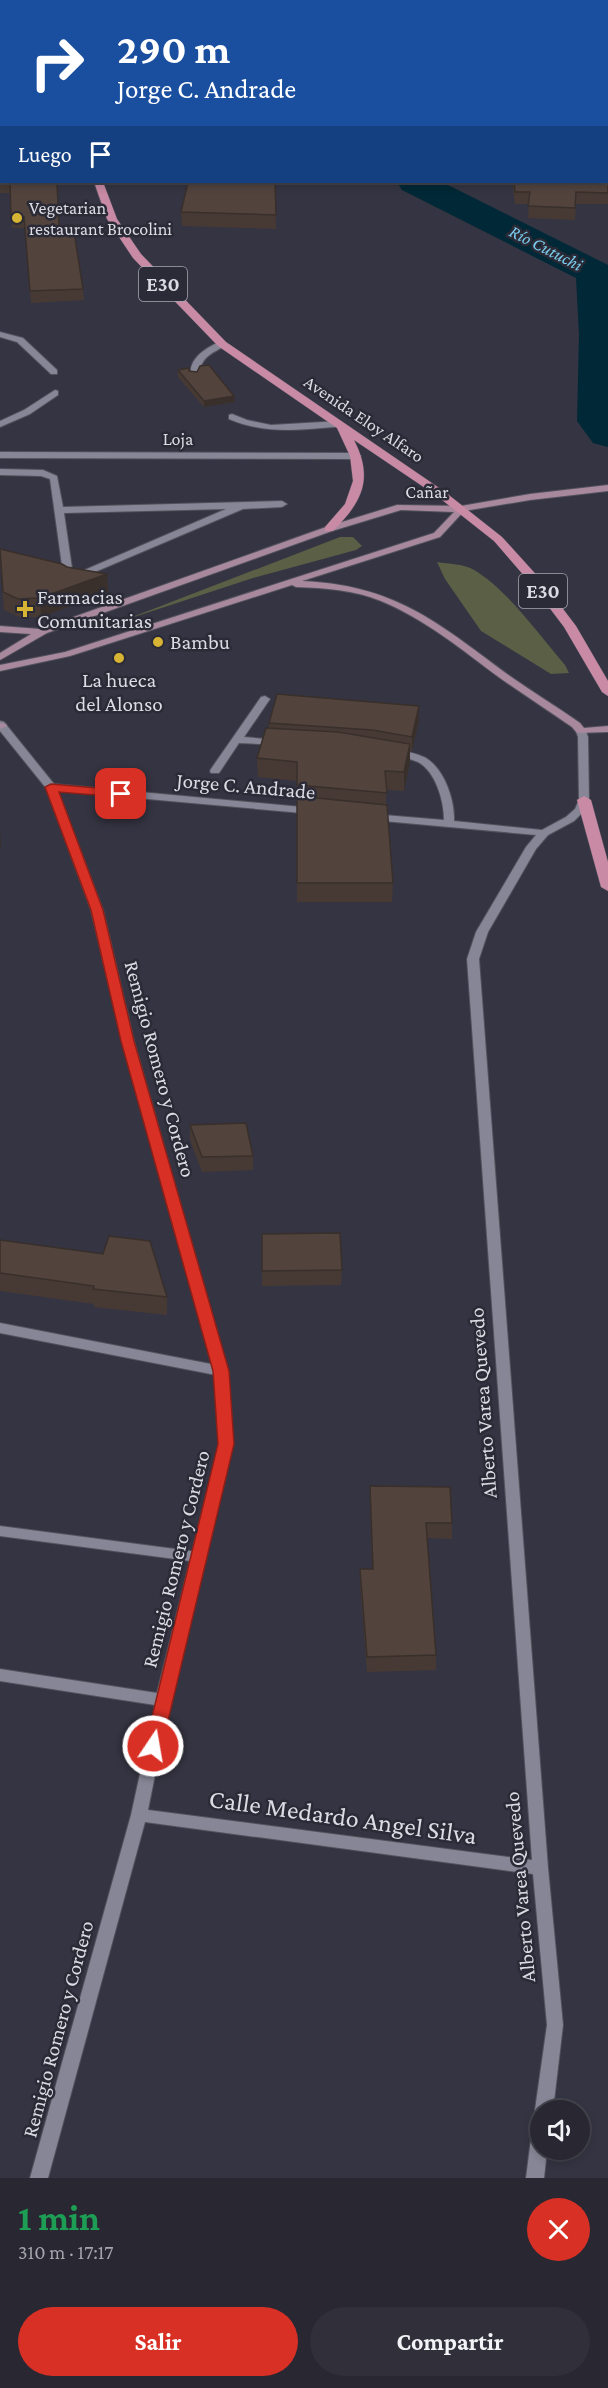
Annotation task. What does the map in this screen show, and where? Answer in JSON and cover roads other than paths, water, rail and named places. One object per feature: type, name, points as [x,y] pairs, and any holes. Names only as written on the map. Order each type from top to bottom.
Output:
[{"type":"main road","name":"Avenida Eloy Alfaro","points":[[98,183],[112,219],[136,256],[222,344],[461,509],[498,539],[537,583],[570,626],[608,692]]},
{"type":"main road","points":[[329,529],[345,515],[354,501],[359,486],[357,456],[340,424]]},
{"type":"main road","points":[[584,800],[608,887]]},
{"type":"street","points":[[0,334],[20,340],[54,372]]},
{"type":"street","points":[[194,374],[194,365],[199,358],[222,344]]},
{"type":"street","points":[[0,424],[27,412],[55,393]]},
{"type":"street","points":[[232,417],[247,425],[294,427],[340,424]]},
{"type":"street","name":"Loja","points":[[0,456],[357,456]]},
{"type":"street","points":[[0,472],[43,472],[54,478],[69,580],[241,506]]},
{"type":"street","points":[[461,509],[530,497],[608,488]]},
{"type":"street","points":[[58,510],[282,504]]},
{"type":"street","name":"Cañar","points":[[0,657],[44,632],[329,529],[400,507],[461,509]]},
{"type":"street","name":"Cañar","points":[[0,668],[67,654],[436,535],[461,509]]},
{"type":"street","points":[[282,585],[319,584],[347,587],[396,602],[448,634],[576,725],[583,737],[584,800]]},
{"type":"street","points":[[0,629],[44,632]]},
{"type":"street","points":[[215,771],[265,699]]},
{"type":"street","name":"Remigio Romero y Cordero","points":[[0,725],[51,787],[97,910],[128,1041],[221,1371],[226,1444],[163,1700],[139,1815],[39,2178]]},
{"type":"street","points":[[581,731],[608,729]]},
{"type":"street","points":[[238,740],[291,744]]},
{"type":"street","points":[[381,752],[411,756],[429,764],[436,770],[449,810],[449,824]]},
{"type":"street","name":"Jorge C. Andrade","points":[[51,787],[320,812]]},
{"type":"street","name":"Alberto Varea Quevedo","points":[[545,2100],[555,2025],[540,1868],[473,959],[482,932],[531,847],[544,833],[570,819],[580,810],[584,800]]},
{"type":"street","points":[[355,815],[544,833]]},
{"type":"street","points":[[0,1328],[221,1371]]},
{"type":"street","points":[[0,1531],[198,1557]]},
{"type":"street","points":[[0,1675],[163,1700]]},
{"type":"street","name":"Calle Medardo Angel Silva","points":[[139,1815],[540,1868]]},
{"type":"street","points":[[535,2178],[537,2160]]},
{"type":"waterway","name":"Río Cutuchi","points":[[417,183],[595,273],[599,335],[598,421],[608,434]]},
{"type":"place","name":"Vegetarian restaurant Brocolini","points":[[17,218]]},
{"type":"place","name":"Farmacias Comunitarias","points":[[25,609]]},
{"type":"place","name":"Bambu","points":[[158,642]]},
{"type":"place","name":"La hueca del Alonso","points":[[119,658]]}]
